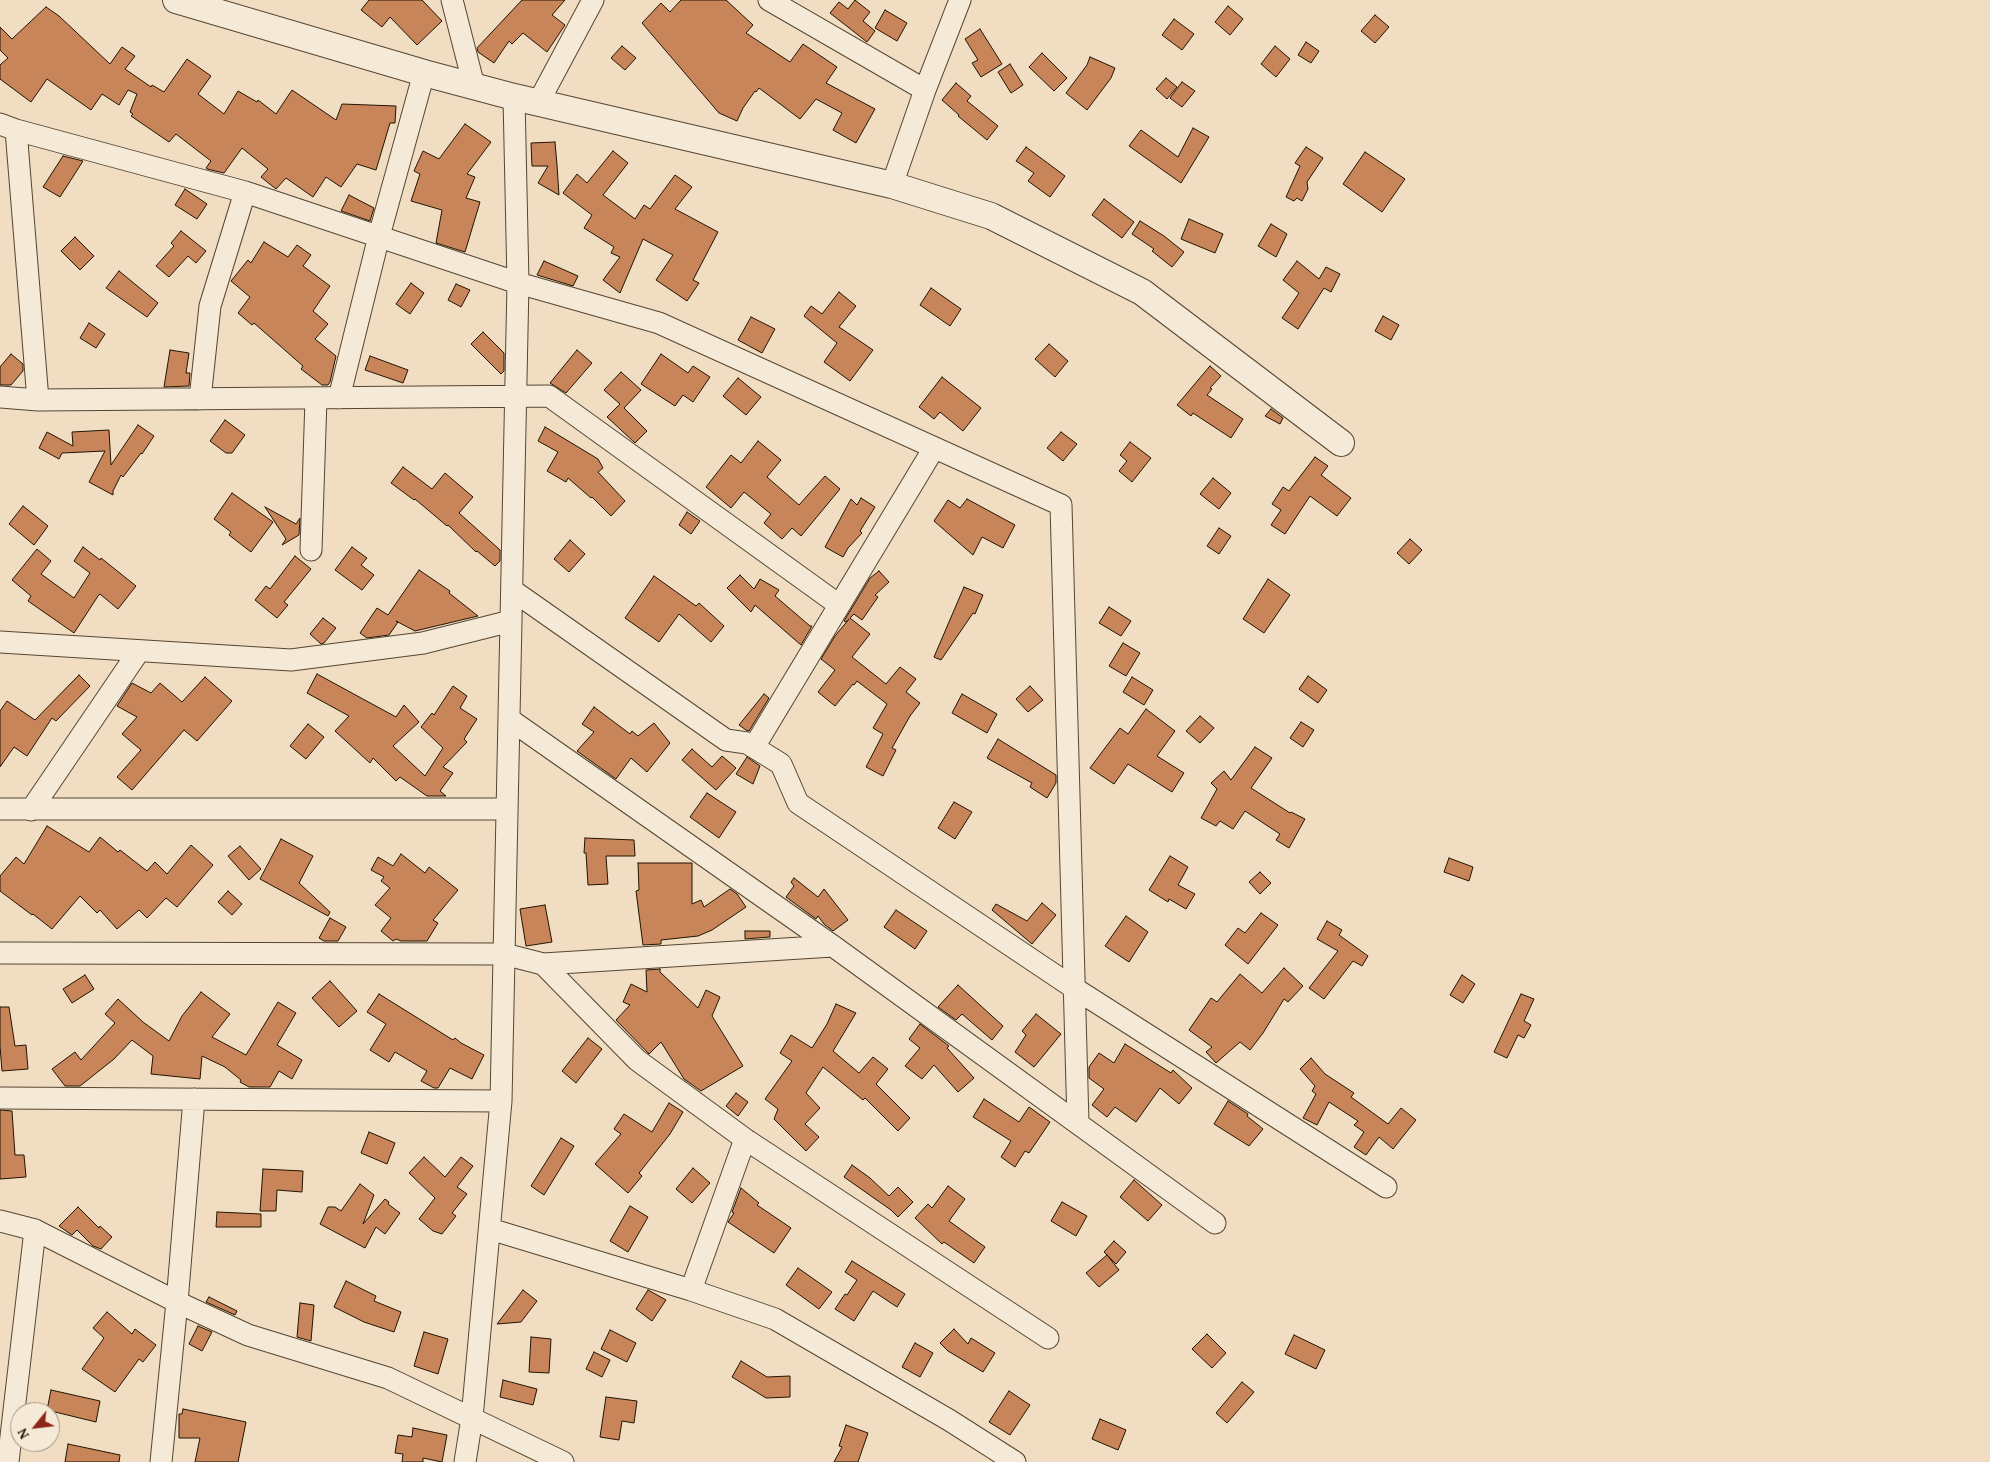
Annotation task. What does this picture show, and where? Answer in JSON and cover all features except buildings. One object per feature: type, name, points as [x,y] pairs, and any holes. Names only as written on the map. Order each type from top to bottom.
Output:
[{"type":"street","points":[[176,0],[424,73],[526,100],[892,185],[991,216],[1142,292],[1341,444]]},
{"type":"street","points":[[452,0],[474,86]]},
{"type":"street","points":[[465,1462],[472,1418],[501,1101],[518,283],[526,100],[593,0]]},
{"type":"street","points":[[769,0],[925,90]]},
{"type":"street","points":[[892,185],[925,90],[960,0]]},
{"type":"street","points":[[339,398],[379,236],[424,73]]},
{"type":"street","points":[[38,400],[8,127],[245,192],[518,283],[659,322],[1061,505],[1078,1124]]},
{"type":"street","points":[[200,399],[210,306],[245,192]]},
{"type":"street","points":[[0,397],[38,400],[549,396],[839,605]]},
{"type":"street","points":[[311,550],[316,399]]},
{"type":"street","points":[[754,747],[934,448]]},
{"type":"street","points":[[512,590],[726,740],[747,743],[781,764],[798,803],[1074,988],[1386,1187]]},
{"type":"street","points":[[0,642],[291,660],[424,643],[511,621]]},
{"type":"street","points":[[31,810],[139,651]]},
{"type":"street","points":[[509,719],[833,946],[1215,1223]]},
{"type":"street","points":[[0,809],[507,809]]},
{"type":"street","points":[[0,953],[504,954],[543,964],[833,946]]},
{"type":"street","points":[[543,964],[637,1060],[745,1139],[1048,1338]]},
{"type":"street","points":[[0,1098],[501,1101]]},
{"type":"street","points":[[161,1462],[194,1099]]},
{"type":"street","points":[[691,1290],[745,1139]]},
{"type":"street","points":[[0,1221],[35,1230],[177,1302],[248,1335],[388,1378],[563,1462]]},
{"type":"street","points":[[490,1228],[691,1290],[774,1319],[949,1420],[1015,1462]]},
{"type":"street","points":[[8,1462],[35,1230]]}]
